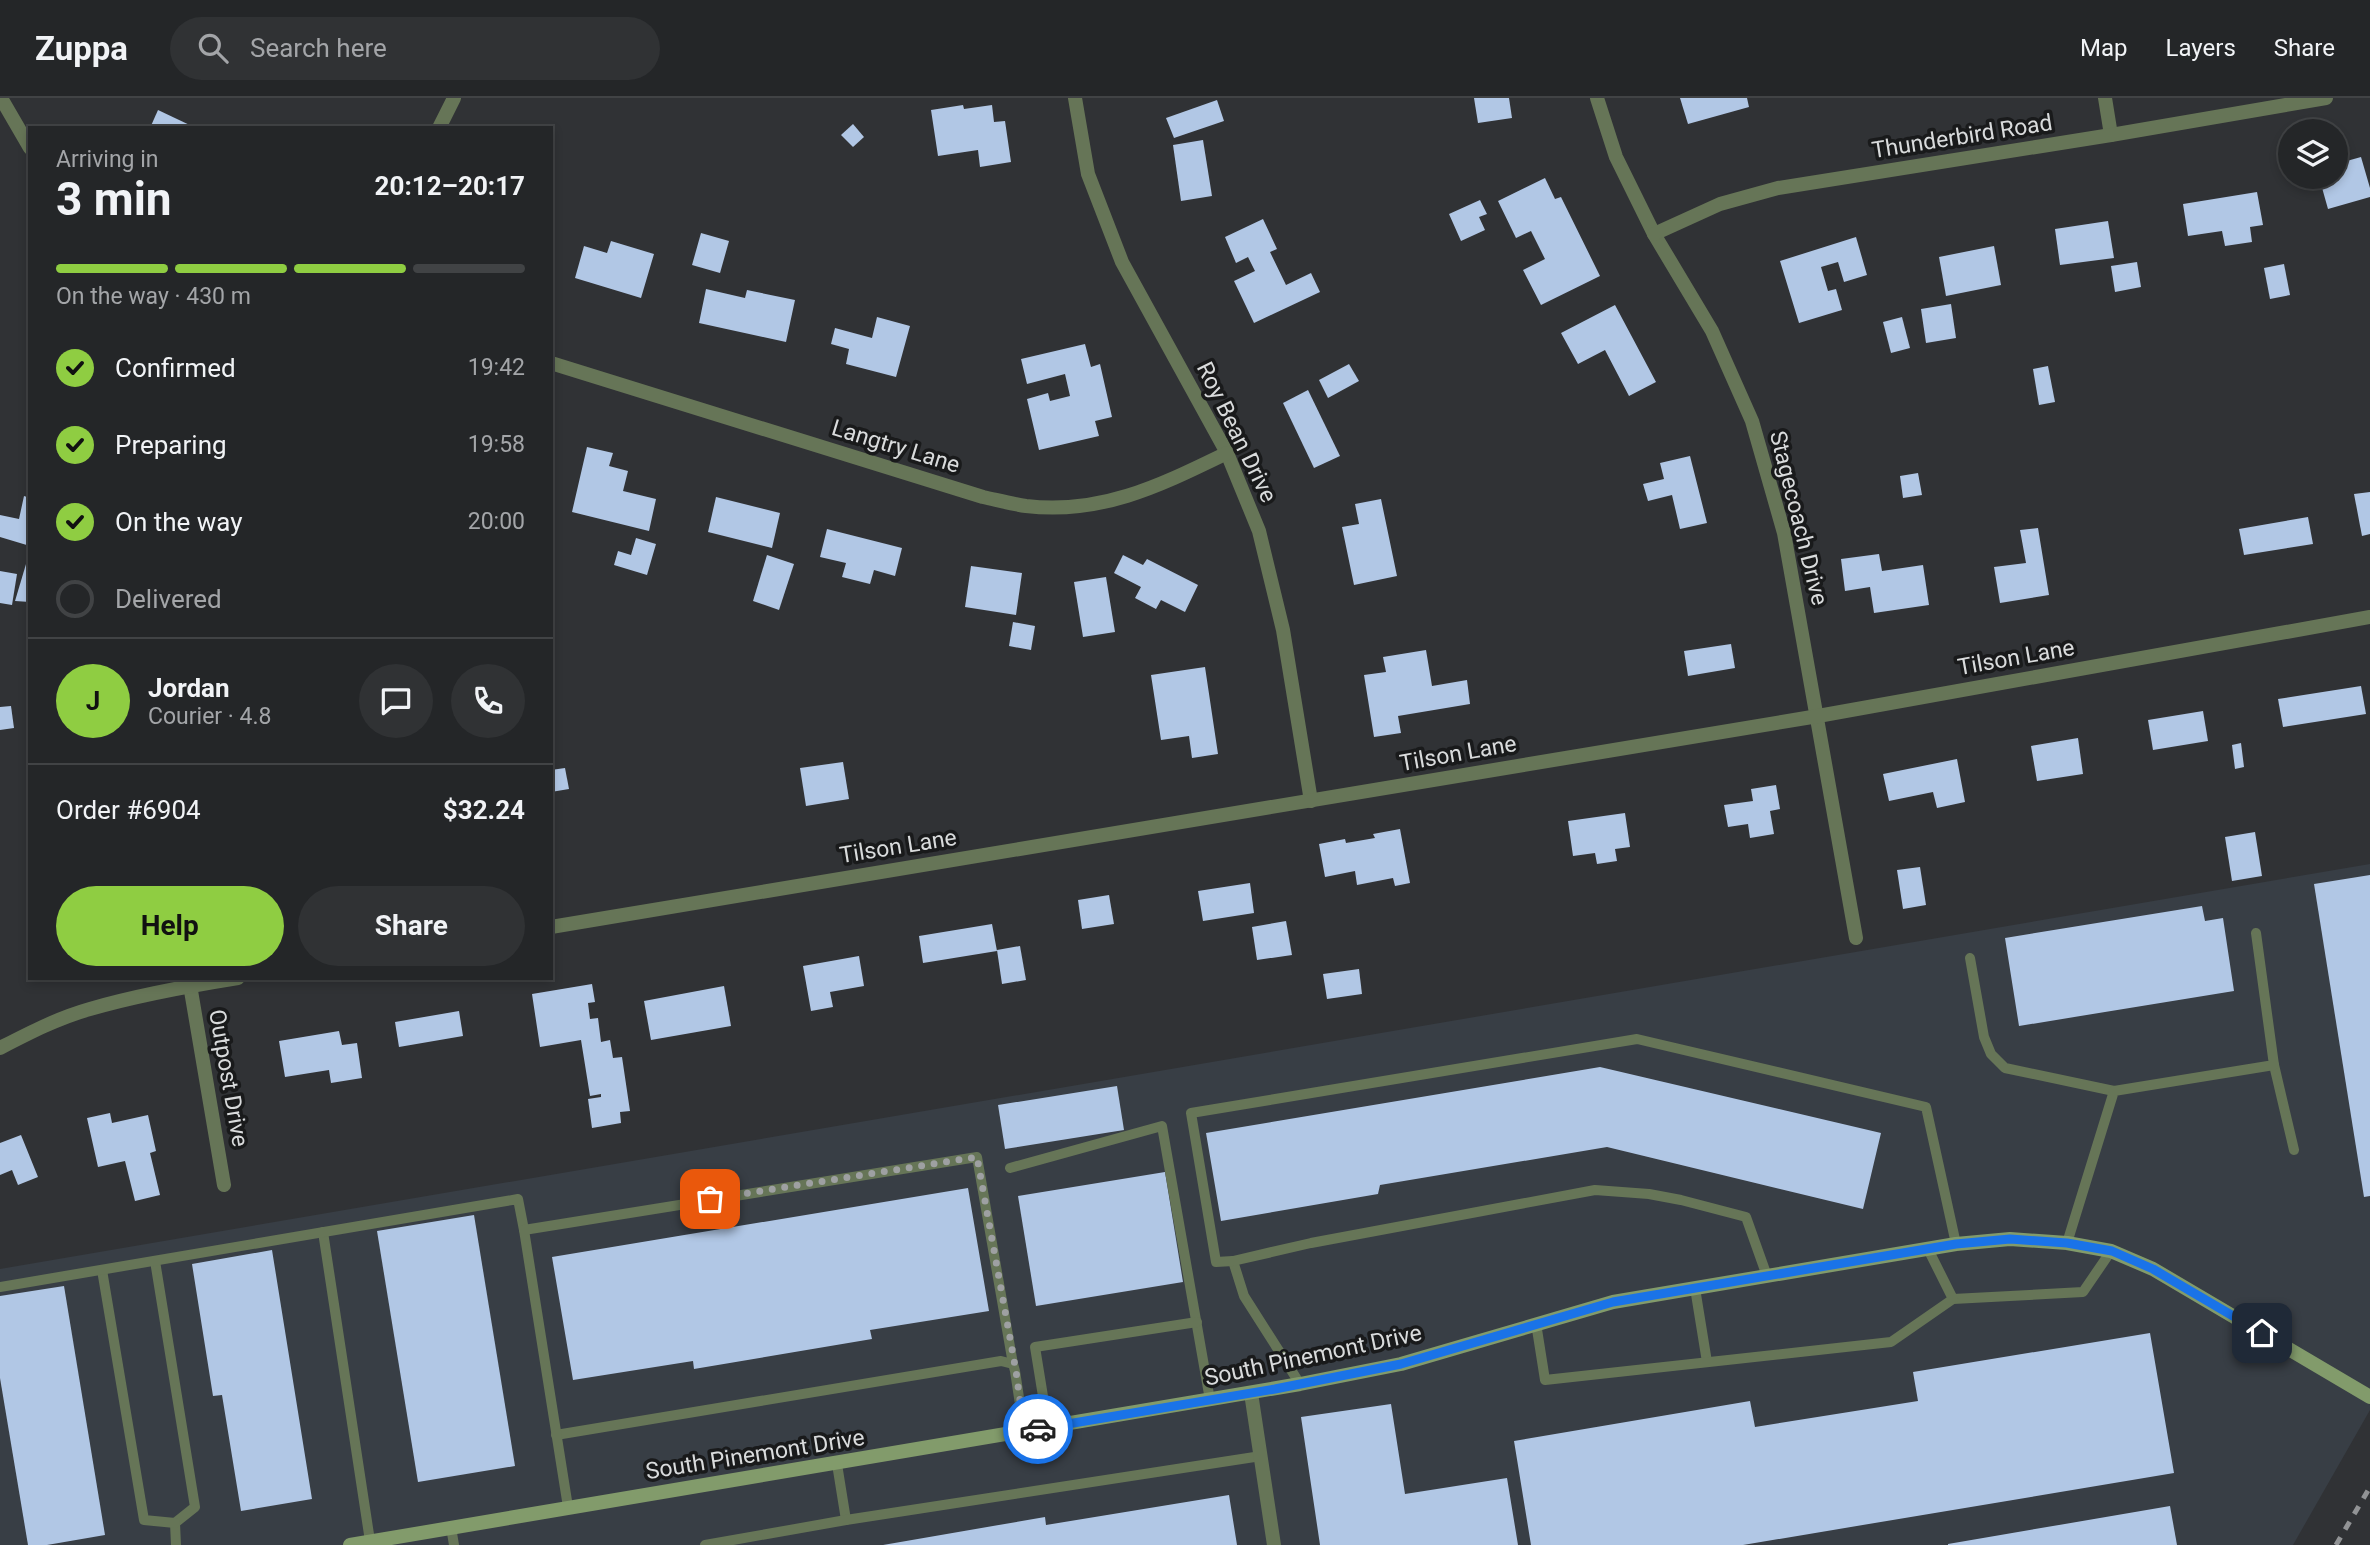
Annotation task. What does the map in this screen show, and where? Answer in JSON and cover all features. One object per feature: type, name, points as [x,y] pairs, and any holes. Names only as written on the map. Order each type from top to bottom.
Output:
[{"type":"street","points":[[1,98],[28,145]]},
{"type":"street","points":[[440,126],[454,98]]},
{"type":"street","name":"Roy Bean Drive","points":[[1075,98],[1088,174],[1122,262],[1227,453],[1259,531],[1283,630],[1311,801]]},
{"type":"street","name":"Stagecoach Drive","points":[[1597,98],[1616,157],[1654,234],[1712,331],[1752,421],[1784,533],[1856,938]]},
{"type":"street","points":[[2105,98],[2111,135]]},
{"type":"street","name":"Thunderbird Road","points":[[1654,234],[1720,204],[1778,188],[2326,98]]},
{"type":"street","name":"Langtry Lane","points":[[553,364],[983,497],[1025,506],[1090,505],[1126,496],[1157,487],[1227,453]]},
{"type":"street","name":"Tilson Lane","points":[[553,927],[1818,716],[2370,617]]},
{"type":"street","points":[[0,1048],[38,1029],[87,1010],[189,982],[214,980]]},
{"type":"street","name":"Outpost Drive","points":[[189,982],[224,1185]]},
{"type":"street","name":"South Pinemont Drive","points":[[350,1545],[1300,1384],[1401,1364],[1613,1302],[1956,1244],[2010,1239],[2067,1243],[2112,1251],[2153,1269],[2370,1397]]},
{"type":"street","points":[[1251,1393],[1274,1545]]},
{"type":"lane","points":[[2256,933],[2274,1065],[2294,1150]]},
{"type":"lane","points":[[1970,958],[1984,1037],[1991,1054],[2006,1068],[2114,1091],[2274,1065]]},
{"type":"lane","points":[[1767,1276],[1746,1217],[1649,1194],[1595,1190],[1311,1243],[1233,1261],[1216,1262],[1191,1113],[1637,1039],[1926,1107],[1956,1244]]},
{"type":"lane","points":[[2067,1243],[2114,1091]]},
{"type":"lane","points":[[1010,1168],[1162,1126],[1210,1400]]},
{"type":"lane","points":[[524,1230],[977,1157],[1024,1431]]},
{"type":"lane","points":[[0,1287],[518,1199],[568,1507]]},
{"type":"lane","points":[[323,1232],[370,1541]]},
{"type":"lane","points":[[1928,1249],[1953,1298]]},
{"type":"lane","points":[[1536,1323],[1545,1380],[1891,1342],[1953,1298],[2083,1292],[2112,1251]]},
{"type":"lane","points":[[102,1270],[144,1520],[175,1523],[195,1507],[155,1261]]},
{"type":"lane","points":[[1233,1261],[1244,1296],[1300,1384]]},
{"type":"lane","points":[[1695,1288],[1707,1362]]},
{"type":"lane","points":[[1048,1427],[1035,1347],[1197,1321]]},
{"type":"lane","points":[[556,1435],[1001,1361],[1013,1364]]},
{"type":"lane","points":[[705,1545],[846,1520],[1261,1456]]},
{"type":"lane","points":[[837,1464],[846,1520]]},
{"type":"lane","points":[[175,1523],[176,1545]]},
{"type":"lane","points":[[451,1527],[454,1545]]},
{"type":"shaded area","points":[[2370,864],[2370,1410],[2293,1545],[0,1545],[0,1269]]},
{"type":"building","points":[[1474,98],[1509,98],[1512,118],[1478,123]]},
{"type":"building","points":[[1680,98],[1747,98],[1749,107],[1688,124]]},
{"type":"building","points":[[1217,100],[1224,121],[1174,138],[1166,118]]},
{"type":"building","points":[[963,105],[964,109],[992,105],[994,122],[1005,121],[1011,162],[980,167],[978,150],[938,156],[931,110]]},
{"type":"building","points":[[158,110],[192,126],[151,126]]},
{"type":"building","points":[[853,124],[864,137],[853,147],[841,135]]},
{"type":"building","points":[[1203,140],[1212,196],[1181,201],[1173,145]]},
{"type":"building","points":[[2361,157],[2370,197],[2328,209],[2322,189],[2348,189],[2348,161]]},
{"type":"building","points":[[1545,178],[1555,199],[1561,197],[1600,276],[1541,305],[1523,270],[1545,259],[1531,231],[1516,238],[1498,201]]},
{"type":"building","points":[[2257,192],[2263,225],[2250,227],[2252,242],[2225,246],[2222,231],[2188,236],[2183,204]]},
{"type":"building","points":[[1480,200],[1487,214],[1479,217],[1485,230],[1461,241],[1449,214]]},
{"type":"building","points":[[1263,219],[1277,249],[1270,252],[1286,285],[1311,273],[1320,292],[1254,323],[1234,281],[1255,271],[1248,257],[1236,263],[1225,237]]},
{"type":"building","points":[[2108,221],[2114,258],[2060,265],[2055,229]]},
{"type":"building","points":[[701,233],[729,241],[720,273],[692,265]]},
{"type":"building","points":[[1856,237],[1867,275],[1844,282],[1838,262],[1821,267],[1828,291],[1836,289],[1842,310],[1799,323],[1780,261]]},
{"type":"building","points":[[611,241],[654,254],[641,298],[575,278],[584,246],[607,253]]},
{"type":"building","points":[[1994,246],[2001,285],[1946,296],[1939,257]]},
{"type":"building","points":[[2137,262],[2141,287],[2115,292],[2111,266]]},
{"type":"building","points":[[2284,264],[2290,295],[2270,299],[2264,268]]},
{"type":"building","points":[[706,289],[745,298],[747,290],[795,300],[786,342],[699,323]]},
{"type":"building","points":[[1951,304],[1956,338],[1926,343],[1921,309]]},
{"type":"building","points":[[1615,305],[1656,382],[1629,396],[1605,350],[1578,364],[1561,333]]},
{"type":"building","points":[[877,317],[910,326],[896,377],[846,364],[849,349],[831,344],[835,328],[872,338]]},
{"type":"building","points":[[1902,317],[1910,348],[1891,353],[1883,322]]},
{"type":"building","points":[[1085,344],[1091,367],[1100,364],[1112,417],[1095,421],[1099,436],[1039,450],[1027,399],[1048,393],[1050,401],[1070,396],[1065,374],[1027,384],[1021,359]]},
{"type":"building","points":[[1349,364],[1359,381],[1328,398],[1319,380]]},
{"type":"building","points":[[2048,366],[2055,402],[2039,405],[2033,369]]},
{"type":"building","points":[[1308,390],[1340,456],[1314,468],[1283,403]]},
{"type":"building","points":[[587,447],[613,453],[609,466],[628,471],[623,491],[656,499],[649,531],[572,512]]},
{"type":"building","points":[[1690,456],[1707,523],[1680,529],[1672,495],[1648,501],[1643,484],[1664,479],[1660,463]]},
{"type":"building","points":[[1918,473],[1922,495],[1903,498],[1900,476]]},
{"type":"building","points":[[2370,492],[2370,534],[2362,536],[2354,494]]},
{"type":"building","points":[[24,496],[28,497],[28,545],[0,537],[0,515],[19,519]]},
{"type":"building","points":[[716,497],[780,513],[772,548],[708,532]]},
{"type":"building","points":[[1381,499],[1397,576],[1354,585],[1342,527],[1359,524],[1355,504]]},
{"type":"building","points":[[2308,517],[2313,544],[2244,555],[2239,529]]},
{"type":"building","points":[[2038,528],[2049,595],[2000,603],[1994,567],[2026,563],[2020,530]]},
{"type":"building","points":[[827,529],[902,548],[895,576],[874,570],[870,584],[842,577],[846,563],[820,557]]},
{"type":"building","points":[[636,538],[656,544],[647,575],[614,565],[618,551],[631,555]]},
{"type":"building","points":[[1879,554],[1882,571],[1923,565],[1929,605],[1874,613],[1870,587],[1845,591],[1841,559]]},
{"type":"building","points":[[767,555],[794,564],[779,610],[753,601]]},
{"type":"building","points":[[1123,555],[1143,565],[1147,559],[1198,585],[1185,612],[1161,600],[1156,609],[1135,598],[1141,587],[1114,573]]},
{"type":"building","points":[[28,557],[28,602],[15,601]]},
{"type":"building","points":[[971,566],[1022,573],[1016,615],[965,607]]},
{"type":"building","points":[[0,571],[17,574],[12,605],[0,603]]},
{"type":"building","points":[[1106,577],[1115,632],[1083,637],[1074,582]]},
{"type":"building","points":[[1013,622],[1035,626],[1031,650],[1009,646]]},
{"type":"building","points":[[1731,644],[1735,668],[1688,676],[1684,651]]},
{"type":"building","points":[[1426,650],[1432,686],[1467,680],[1470,704],[1398,716],[1401,733],[1374,737],[1364,675],[1386,672],[1383,657]]},
{"type":"building","points":[[1205,667],[1218,754],[1192,758],[1189,736],[1161,740],[1151,675]]},
{"type":"building","points":[[2361,686],[2366,714],[2283,727],[2278,699]]},
{"type":"building","points":[[11,706],[14,728],[0,730],[0,707]]},
{"type":"building","points":[[2203,711],[2208,741],[2153,750],[2148,720]]},
{"type":"building","points":[[2078,738],[2083,774],[2037,781],[2031,746]]},
{"type":"building","points":[[2241,743],[2244,767],[2235,769],[2232,745]]},
{"type":"building","points":[[1957,759],[1965,802],[1937,808],[1933,792],[1889,801],[1883,774]]},
{"type":"building","points":[[843,762],[849,799],[806,806],[800,768]]},
{"type":"building","points":[[565,768],[569,789],[553,792],[553,770]]},
{"type":"building","points":[[1776,785],[1780,809],[1770,811],[1774,834],[1750,838],[1748,824],[1728,827],[1724,805],[1753,801],[1751,789]]},
{"type":"building","points":[[1625,813],[1630,847],[1615,849],[1617,861],[1597,864],[1595,853],[1573,856],[1568,821]]},
{"type":"building","points":[[1400,829],[1410,883],[1395,886],[1393,878],[1357,885],[1355,871],[1325,877],[1319,844],[1345,839],[1346,843],[1375,838],[1373,834]]},
{"type":"building","points":[[2255,832],[2262,876],[2232,881],[2225,837]]},
{"type":"building","points":[[1920,867],[1926,905],[1903,909],[1897,870]]},
{"type":"building","points":[[2370,875],[2370,1196],[2364,1197],[2314,884]]},
{"type":"building","points":[[1250,883],[1254,913],[1203,921],[1198,891]]},
{"type":"building","points":[[1109,895],[1114,924],[1082,929],[1078,900]]},
{"type":"building","points":[[2202,906],[2205,921],[2223,918],[2234,991],[2019,1026],[2005,938]]},
{"type":"building","points":[[1286,921],[1292,955],[1257,960],[1252,927]]},
{"type":"building","points":[[992,924],[997,951],[923,963],[919,936]]},
{"type":"building","points":[[1020,946],[1026,980],[1002,984],[997,950]]},
{"type":"building","points":[[859,956],[864,986],[830,992],[833,1007],[811,1011],[803,966]]},
{"type":"building","points":[[1359,969],[1362,994],[1327,999],[1323,974]]},
{"type":"building","points":[[592,984],[595,1002],[588,1003],[590,1019],[598,1018],[601,1042],[610,1040],[613,1058],[622,1057],[630,1111],[620,1112],[621,1123],[592,1128],[588,1099],[601,1097],[601,1094],[590,1096],[581,1040],[540,1047],[532,994]]},
{"type":"building","points":[[724,986],[731,1026],[651,1040],[644,1001]]},
{"type":"building","points":[[459,1011],[463,1036],[399,1047],[395,1022]]},
{"type":"building","points":[[339,1031],[342,1045],[357,1043],[362,1078],[331,1083],[329,1070],[285,1077],[279,1041]]},
{"type":"building","points":[[1600,1067],[1881,1133],[1863,1209],[1607,1147],[1380,1185],[1378,1194],[1221,1221],[1206,1133]]},
{"type":"building","points":[[1117,1086],[1124,1130],[1005,1149],[998,1105]]},
{"type":"building","points":[[110,1113],[112,1123],[148,1115],[156,1151],[150,1153],[160,1195],[135,1201],[125,1161],[98,1167],[87,1118]]},
{"type":"building","points":[[21,1135],[38,1177],[18,1185],[12,1170],[0,1175],[0,1143]]},
{"type":"building","points":[[1165,1172],[1183,1282],[1036,1306],[1018,1196]]},
{"type":"building","points":[[968,1188],[989,1311],[870,1330],[872,1339],[694,1369],[693,1361],[573,1380],[552,1257]]},
{"type":"building","points":[[474,1215],[515,1466],[418,1482],[377,1231]]},
{"type":"building","points":[[272,1250],[312,1499],[241,1511],[222,1395],[213,1396],[192,1264]]},
{"type":"building","points":[[64,1286],[105,1535],[47,1545],[28,1545],[0,1378],[0,1296]]},
{"type":"building","points":[[2150,1333],[2174,1473],[1743,1545],[1531,1545],[1514,1441],[1750,1401],[1755,1427],[1918,1401],[1913,1372]]},
{"type":"building","points":[[1391,1404],[1405,1494],[1507,1478],[1518,1545],[1320,1545],[1301,1417]]},
{"type":"building","points":[[1229,1495],[1237,1545],[883,1545],[1045,1517],[1046,1525]]},
{"type":"building","points":[[2170,1506],[2177,1545],[1948,1545],[1948,1544]]},
{"type":"railway","points":[[2336,1545],[2370,1487]]},
{"type":"way so far","points":[[710,1199],[977,1157],[1016,1371],[1024,1431],[1038,1429]]},
{"type":"route","points":[[1038,1429],[1275,1389],[1401,1364],[1613,1302],[1956,1244],[2010,1239],[2067,1243],[2112,1251],[2153,1269],[2262,1333]]}]
